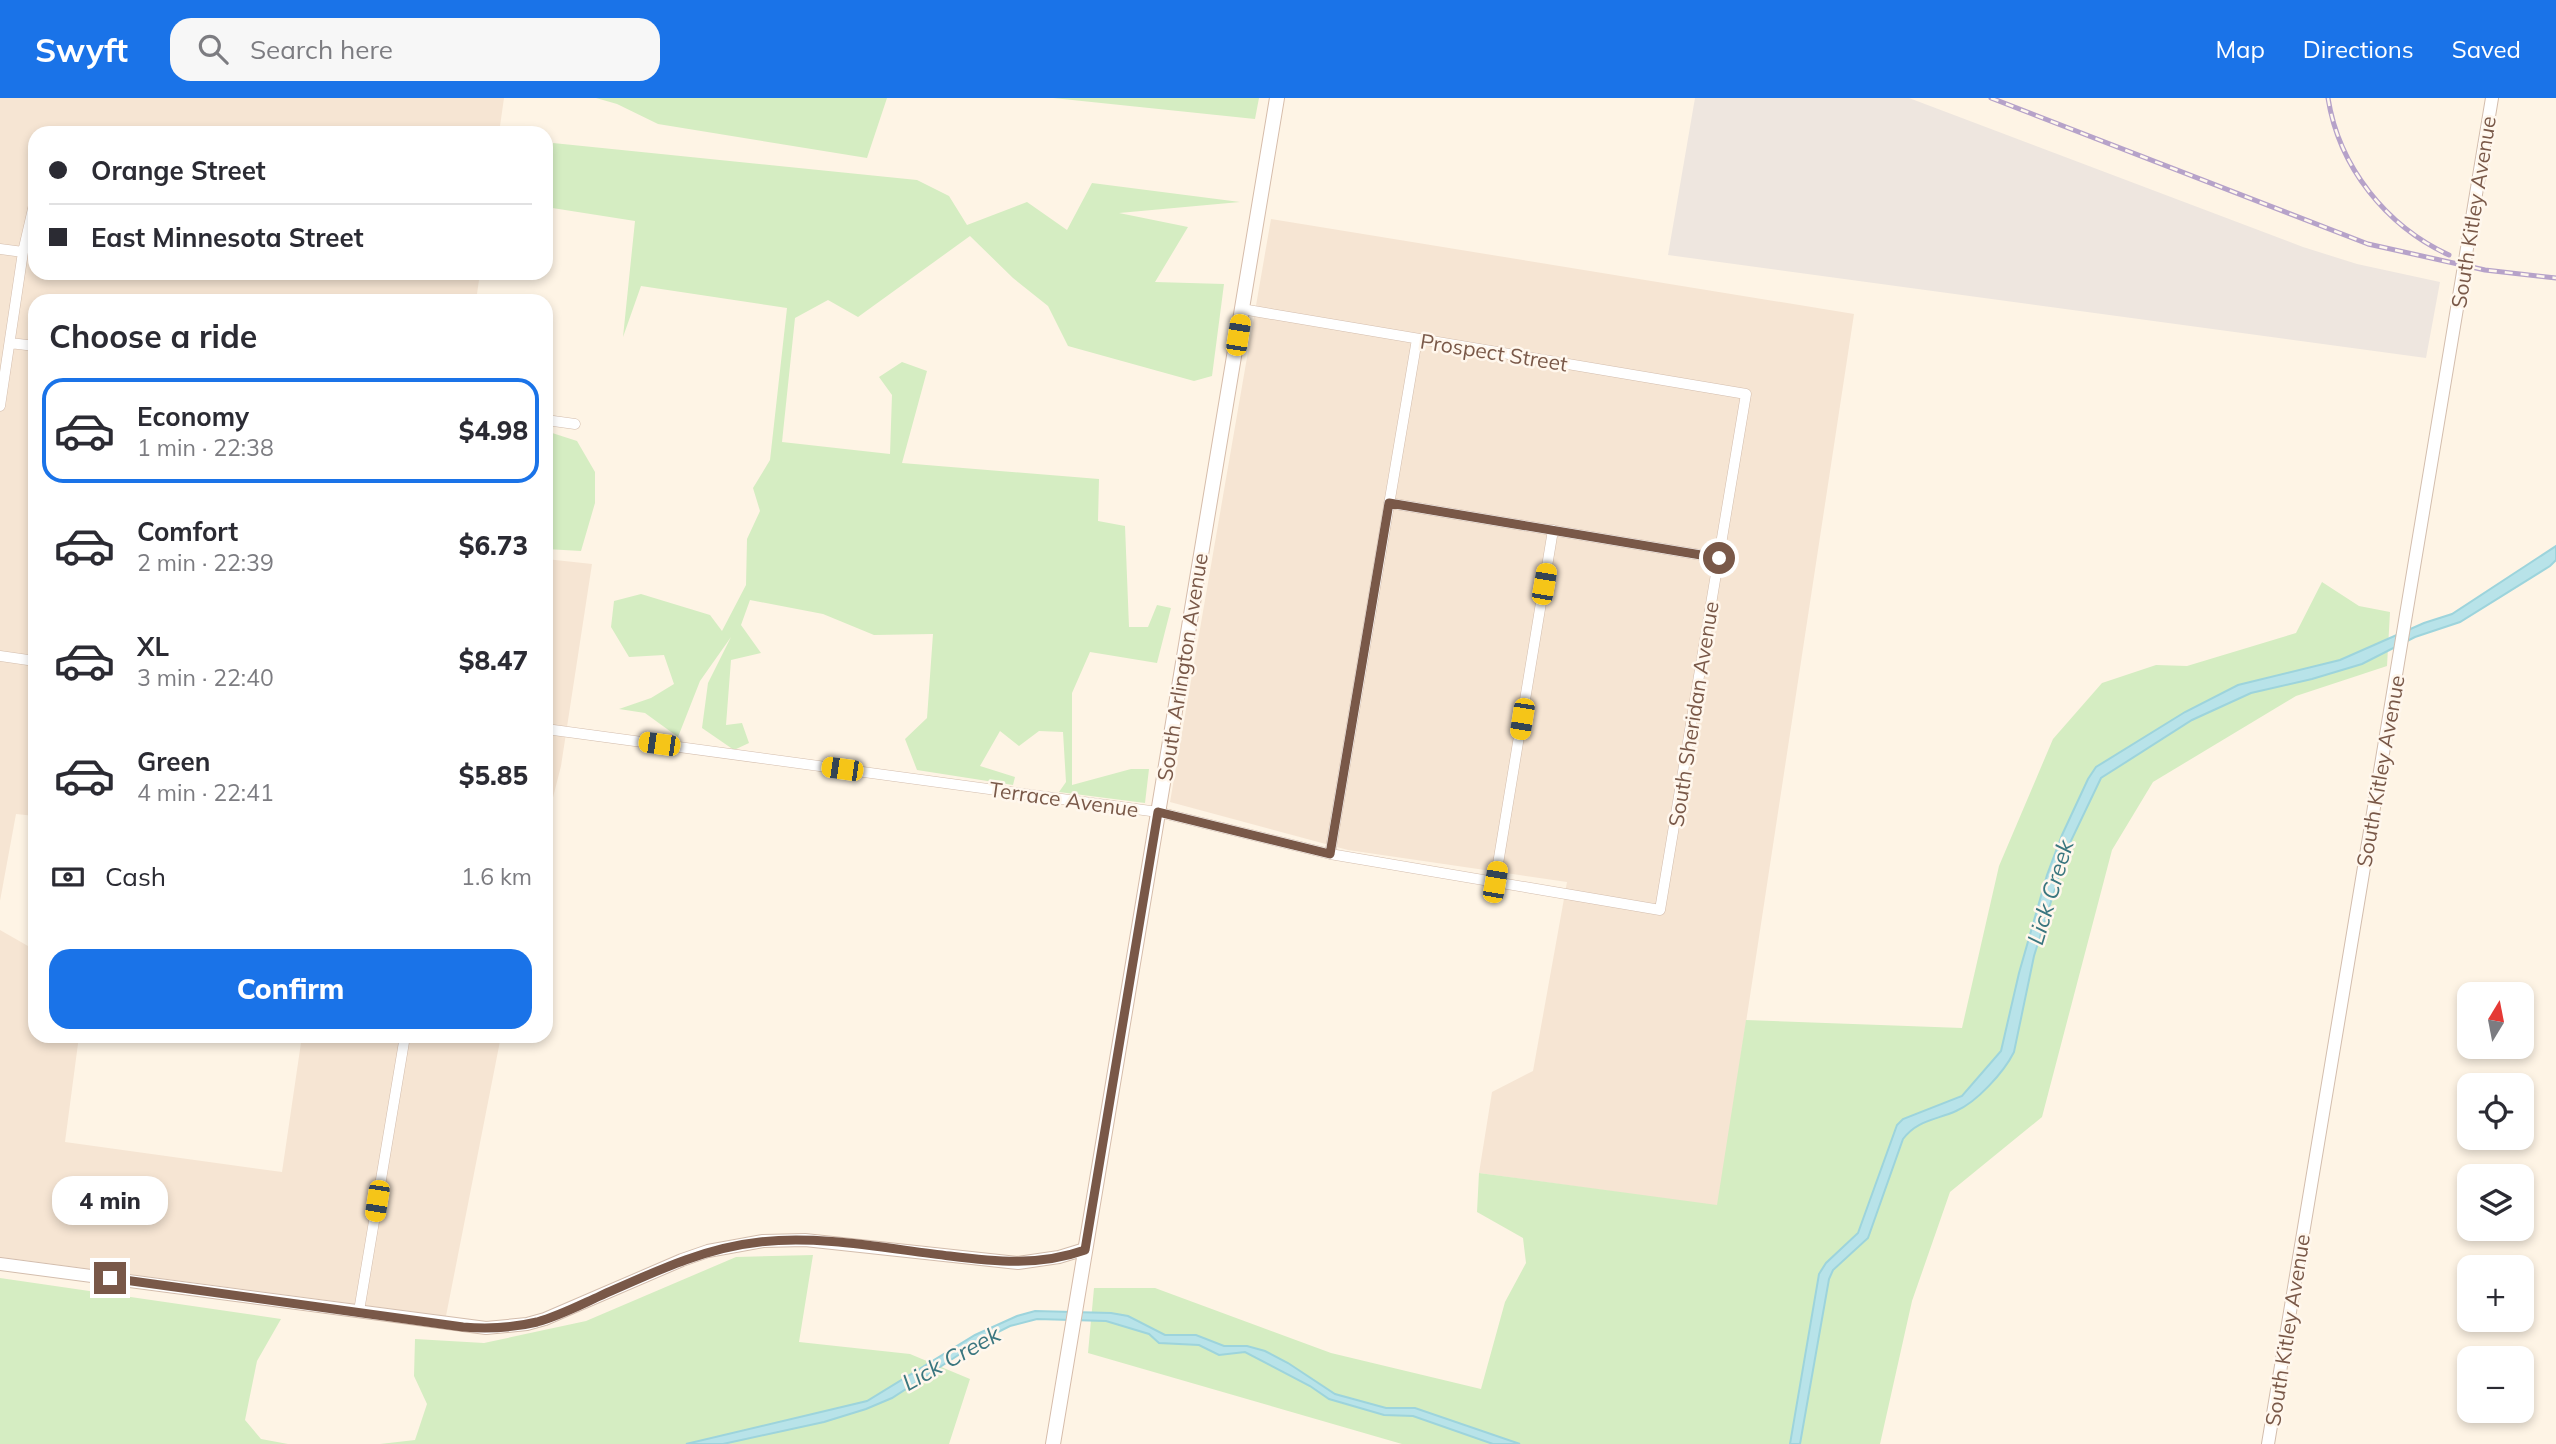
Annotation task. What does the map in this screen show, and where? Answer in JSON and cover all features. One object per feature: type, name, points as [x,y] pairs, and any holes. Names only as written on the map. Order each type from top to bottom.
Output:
[{"type":"main road","name":"South Arlington Avenue","points":[[1053,1444],[1277,98]]},
{"type":"street","name":"South Kitley Avenue","points":[[2268,1444],[2492,98]]},
{"type":"street","points":[[0,407],[28,230]]},
{"type":"street","points":[[0,249],[23,252]]},
{"type":"street","name":"Prospect Street","points":[[1242,309],[1746,394]]},
{"type":"street","points":[[1330,854],[1417,339]]},
{"type":"street","points":[[10,343],[28,345]]},
{"type":"street","name":"South Sheridan Avenue","points":[[1660,910],[1746,394]]},
{"type":"street","points":[[553,421],[575,424]]},
{"type":"street","points":[[1389,503],[1719,558]]},
{"type":"street","points":[[1495,882],[1553,530]]},
{"type":"street","points":[[0,656],[28,659]]},
{"type":"street","name":"Terrace Avenue","points":[[553,730],[1158,812],[1330,854],[1660,910]]},
{"type":"street","points":[[359,1311],[404,1043]]},
{"type":"street","points":[[0,1264],[472,1328],[500,1328],[527,1324],[562,1313],[691,1257],[736,1245],[805,1240],[1009,1262],[1041,1261],[1085,1250]]},
{"type":"shaded area","points":[[0,98],[504,98],[500,126],[28,126],[28,280],[479,280],[477,294],[28,294],[28,815],[16,814],[0,901]]},
{"type":"shaded area","points":[[1695,98],[1909,98],[2303,247],[2357,264],[2440,282],[2426,358],[1668,255]]},
{"type":"shaded area","points":[[1271,219],[1854,314],[1718,1206],[1479,1173],[1492,1092],[1533,1071],[1567,882],[1348,850],[1170,802]]},
{"type":"shaded area","points":[[553,560],[592,564],[561,766],[553,797]]},
{"type":"shaded area","points":[[0,930],[28,946],[28,1043],[78,1043],[65,1142],[282,1172],[301,1043],[500,1043],[446,1316],[0,1257]]},
{"type":"green space","points":[[596,98],[887,98],[867,158],[658,124],[617,104]]},
{"type":"green space","points":[[1053,98],[1259,98],[1255,119]]},
{"type":"green space","points":[[553,143],[917,180],[949,196],[967,225],[1027,202],[1067,230],[1092,183],[1240,202],[1119,213],[1188,227],[1155,282],[1224,284],[1212,376],[1194,381],[1068,346],[1048,306],[1013,278],[970,236],[858,317],[828,300],[795,318],[782,442],[890,454],[892,395],[879,377],[902,362],[927,371],[902,463],[1099,479],[1098,521],[1125,526],[1129,627],[1148,627],[1157,605],[1171,608],[1157,663],[1090,652],[1072,693],[1072,785],[1131,769],[1149,769],[1145,803],[1059,792],[1066,782],[1063,732],[1039,731],[1019,746],[1000,731],[980,766],[1015,777],[1013,785],[917,770],[905,739],[927,718],[933,634],[874,635],[823,614],[750,600],[741,625],[761,653],[731,660],[726,725],[742,723],[749,743],[734,750],[702,728],[708,683],[731,637],[700,681],[678,737],[645,713],[619,709],[651,698],[674,684],[664,655],[629,657],[611,627],[614,601],[641,594],[710,615],[722,631],[746,585],[747,539],[760,511],[753,488],[770,460],[787,308],[641,286],[623,337],[635,221],[553,208]]},
{"type":"green space","points":[[553,433],[577,441],[595,472],[595,503],[581,551],[553,549]]},
{"type":"green space","points":[[2322,582],[2359,606],[2390,612],[2387,666],[2296,696],[2153,782],[2112,850],[2042,1117],[1950,1192],[1912,1301],[1880,1444],[1402,1444],[1088,1353],[1094,1288],[1155,1288],[1331,1353],[1481,1389],[1505,1302],[1526,1263],[1523,1238],[1477,1212],[1479,1173],[1717,1205],[1746,1020],[1962,1028],[1999,866],[2053,739],[2102,683],[2156,665],[2187,666],[2296,633]]},
{"type":"green space","points":[[813,1255],[799,1342],[910,1354],[970,1379],[949,1444],[380,1444],[415,1440],[427,1404],[414,1376],[415,1339],[484,1343],[586,1321],[736,1257]]},
{"type":"green space","points":[[0,1278],[281,1319],[257,1361],[245,1420],[261,1439],[288,1444],[0,1444]]},
{"type":"water","name":"Lick Creek","points":[[2556,546],[2556,560],[2550,566],[2460,622],[2415,637],[2362,664],[2251,693],[2192,720],[2101,778],[2068,847],[2034,956],[2014,1052],[1997,1077],[1973,1101],[1956,1111],[1921,1124],[1903,1139],[1868,1238],[1833,1270],[1829,1279],[1800,1444],[1790,1444],[1819,1274],[1826,1263],[1858,1233],[1897,1125],[1903,1119],[1962,1096],[2001,1051],[2019,973],[2047,875],[2062,835],[2096,767],[2185,712],[2238,685],[2340,660],[2424,623],[2452,614]]},
{"type":"water","name":"Lick Creek","points":[[1035,1311],[1111,1313],[1128,1316],[1165,1335],[1196,1335],[1224,1346],[1247,1346],[1265,1351],[1288,1363],[1335,1394],[1386,1408],[1415,1408],[1520,1444],[1493,1444],[1413,1416],[1384,1415],[1329,1399],[1245,1352],[1219,1355],[1199,1345],[1159,1343],[1149,1334],[1106,1321],[1037,1319],[1010,1326],[980,1341],[892,1398],[866,1409],[824,1422],[723,1444],[686,1444],[867,1401],[975,1335]]},
{"type":"railway","points":[[1991,98],[2368,244],[2485,270],[2556,278]]},
{"type":"railway","points":[[2328,98],[2343,148],[2369,192],[2405,228],[2449,255]]},
{"type":"route","points":[[110,1278],[463,1327],[500,1328],[536,1322],[562,1313],[669,1265],[708,1251],[763,1241],[805,1240],[1018,1263],[1041,1261],[1085,1250],[1158,812],[1330,854],[1389,503],[1719,558]]}]
